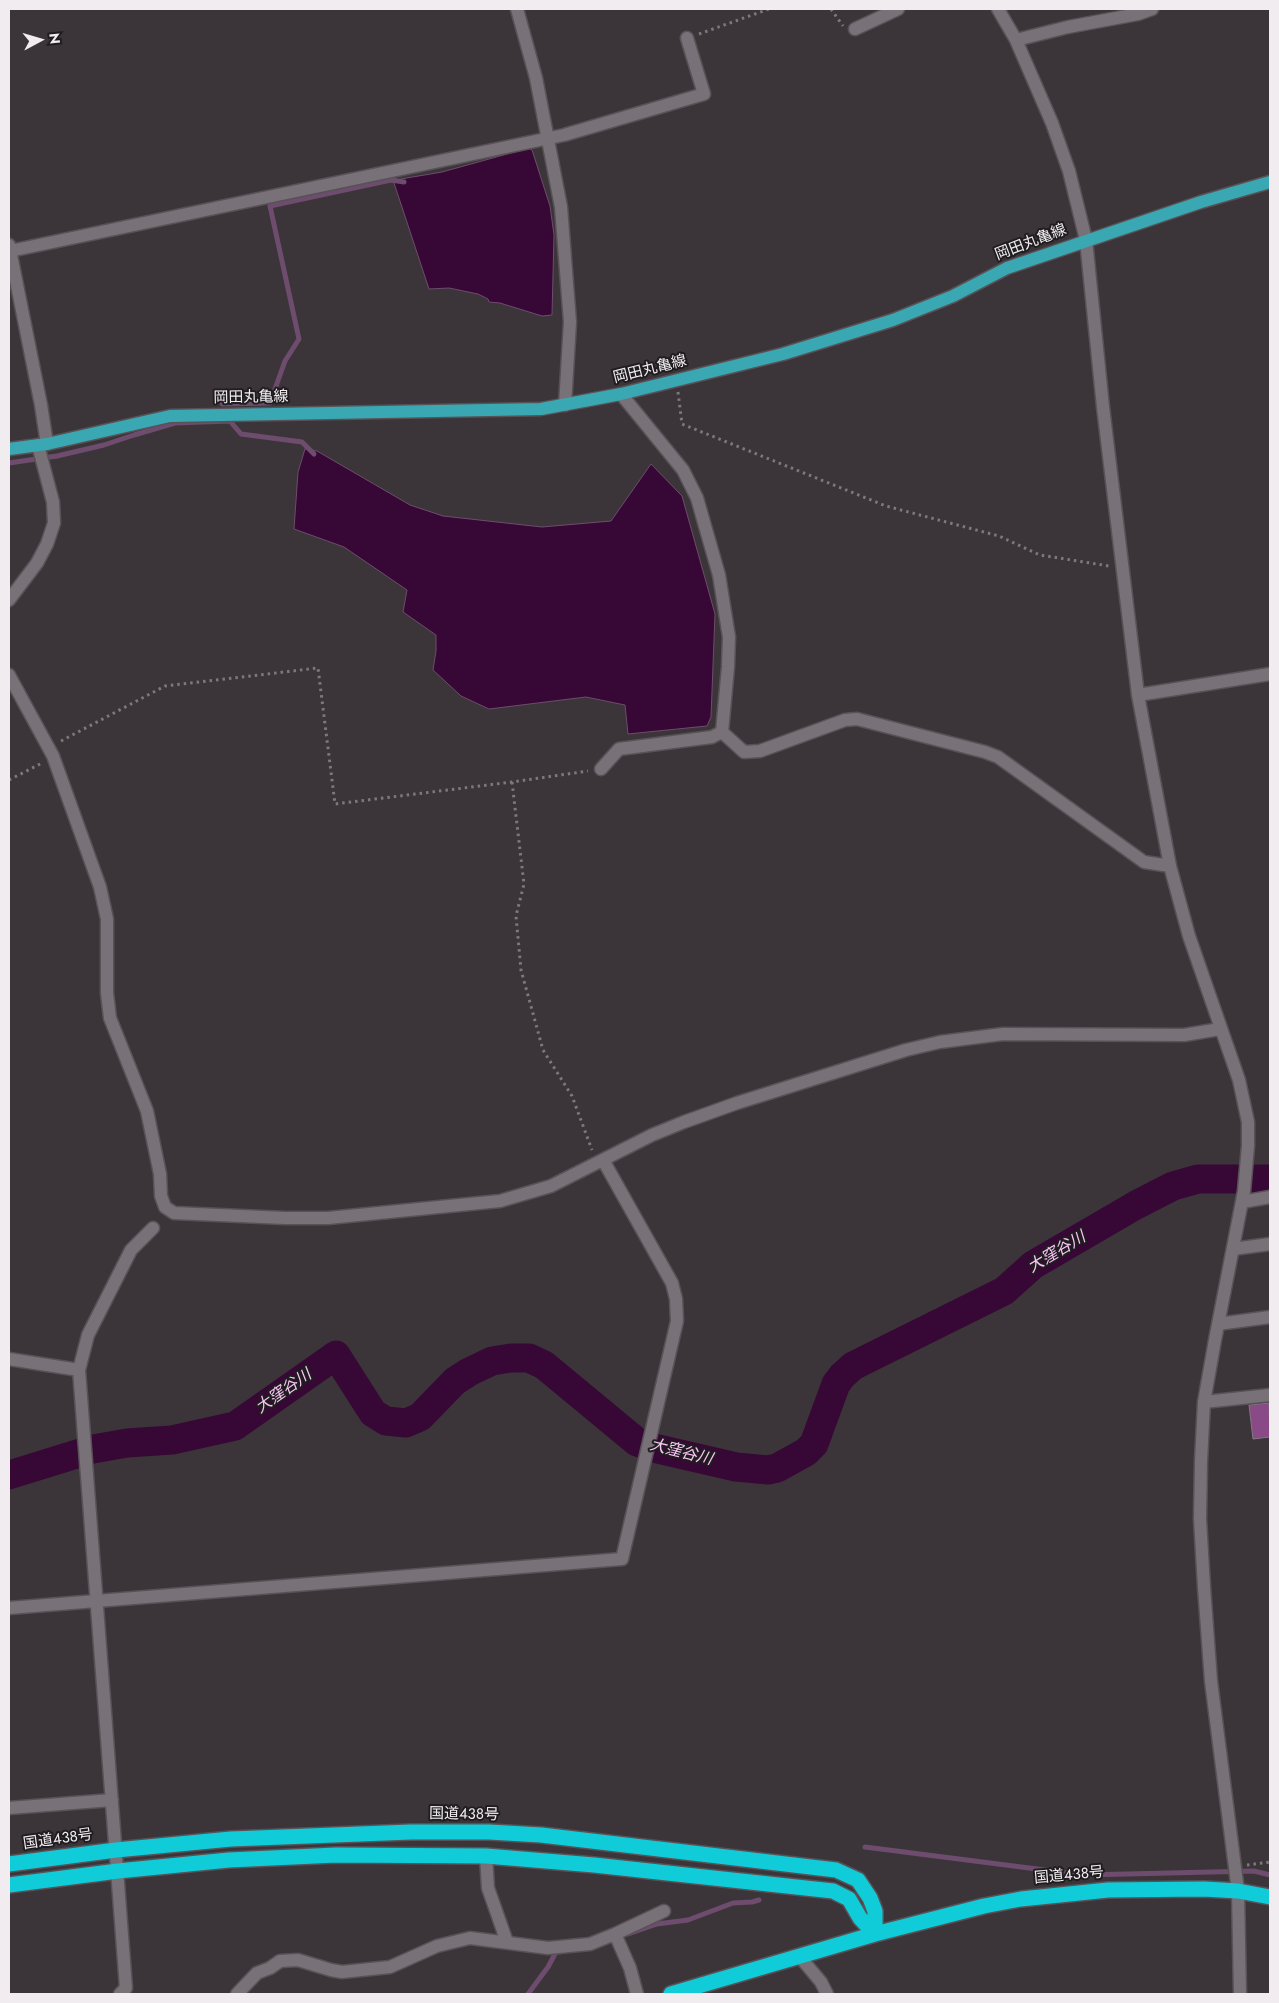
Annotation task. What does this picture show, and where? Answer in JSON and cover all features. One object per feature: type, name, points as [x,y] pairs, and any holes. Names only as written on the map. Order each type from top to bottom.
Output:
[{"type":"highway","name":"国道438号","points":[[9,1864],[116,1850],[231,1839],[401,1832],[489,1832],[593,1841],[836,1870],[858,1880],[870,1898],[875,1911],[875,1934]]},
{"type":"highway","points":[[9,1885],[118,1871],[229,1860],[336,1854],[486,1856],[594,1865],[833,1892],[849,1899],[860,1918],[875,1934]]},
{"type":"highway","name":"国道438号","points":[[671,1994],[875,1934],[984,1906],[1031,1898],[1108,1890],[1204,1889],[1237,1875],[1270,1897]]},
{"type":"main road","name":"岡田丸亀線","points":[[9,449],[42,451],[170,416],[541,410],[621,394],[783,354],[893,320],[953,296],[1008,268],[1201,202],[1270,182]]},
{"type":"street","points":[[517,9],[536,78],[561,207],[570,322],[565,405]]},
{"type":"street","points":[[854,30],[898,9]]},
{"type":"street","points":[[998,9],[1016,40],[1052,123],[1069,171],[1086,240],[1138,695],[1170,866],[1189,936],[1244,1100],[1248,1122],[1247,1173],[1204,1402],[1200,1461],[1200,1519],[1211,1681],[1237,1875],[1240,1994]]},
{"type":"street","points":[[1016,40],[1138,14],[1152,9]]},
{"type":"street","points":[[9,600],[37,563],[48,544],[54,523],[53,502],[42,451],[41,405],[9,248],[564,135],[704,94],[688,38]]},
{"type":"street","points":[[621,394],[683,470],[697,498],[719,575],[729,637],[722,732]]},
{"type":"street","points":[[1138,695],[1270,674]]},
{"type":"street","points":[[9,675],[51,751],[100,886],[107,919],[107,993],[110,1018],[147,1111],[160,1174],[161,1196],[165,1208],[174,1213],[328,1218],[500,1201],[551,1186],[676,1125],[737,1103],[906,1050],[940,1042],[1003,1034],[1184,1035],[1220,1029]]},
{"type":"street","points":[[722,732],[744,752],[760,751],[845,720],[857,719],[985,752],[998,757],[1144,862],[1170,866]]},
{"type":"street","points":[[601,769],[619,749],[712,737],[722,732]]},
{"type":"street","points":[[9,1608],[622,1559],[677,1321],[676,1299],[672,1283],[600,1161]]},
{"type":"street","points":[[1243,1197],[1270,1197]]},
{"type":"street","points":[[120,1994],[126,1988],[97,1600],[83,1444],[79,1370],[88,1335],[131,1250],[153,1228]]},
{"type":"street","points":[[1233,1249],[1270,1244]]},
{"type":"street","points":[[1218,1324],[1270,1317]]},
{"type":"street","points":[[9,1359],[79,1370]]},
{"type":"street","points":[[1204,1402],[1270,1394]]},
{"type":"street","points":[[9,1808],[112,1800]]},
{"type":"street","points":[[486,1856],[488,1888],[506,1942]]},
{"type":"street","points":[[237,1994],[257,1973],[270,1968],[280,1961],[298,1960],[342,1972],[390,1967],[453,1941],[470,1938],[548,1948],[590,1944],[616,1937],[664,1911]]},
{"type":"street","points":[[616,1937],[630,1968],[637,1994]]},
{"type":"street","points":[[800,1957],[821,1982],[827,1994]]},
{"type":"path","points":[[688,38],[769,9]]},
{"type":"path","points":[[676,380],[682,424],[886,506],[1000,536],[1040,555],[1122,568]]},
{"type":"path","points":[[9,780],[51,751],[165,686],[318,668],[335,804],[601,769]]},
{"type":"path","points":[[512,782],[524,884],[516,916],[521,970],[543,1050],[572,1096],[600,1161]]},
{"type":"path","points":[[1237,1875],[1270,1862]]},
{"type":"shaded area","points":[[529,148],[532,150],[550,206],[554,235],[552,315],[542,316],[500,303],[489,302],[488,299],[478,294],[449,288],[429,289],[394,183],[401,179],[442,172]]},
{"type":"shaded area","points":[[305,449],[317,451],[410,505],[443,516],[542,527],[611,521],[651,464],[682,496],[715,614],[711,717],[707,726],[628,734],[625,705],[586,697],[489,709],[461,696],[433,670],[436,635],[403,612],[407,590],[344,547],[294,529],[298,472]]},
{"type":"building","points":[[1269,1403],[1270,1437],[1253,1439],[1249,1405]]},
{"type":"waterway","points":[[222,404],[270,403],[285,361],[299,339],[270,206],[391,180],[404,182]]},
{"type":"waterway","points":[[9,463],[57,456],[104,445],[175,423],[230,421],[241,434],[302,442],[314,454]]},
{"type":"waterway","name":"大窪谷川","points":[[9,1475],[93,1449],[127,1443],[172,1440],[235,1426],[336,1355],[373,1413],[386,1421],[406,1423],[420,1417],[455,1381],[492,1361],[529,1358],[544,1365],[637,1442],[658,1449],[736,1467],[768,1470],[777,1468],[806,1452],[814,1444],[836,1384],[853,1366],[1004,1291],[1033,1265],[1136,1205],[1173,1186],[1198,1179],[1270,1179]]},
{"type":"waterway","points":[[865,1847],[1084,1875],[1254,1871],[1270,1875]]},
{"type":"waterway","points":[[628,1934],[657,1924],[688,1920],[733,1903],[759,1900]]},
{"type":"waterway","points":[[528,1994],[548,1967],[556,1952],[560,1952]]}]
